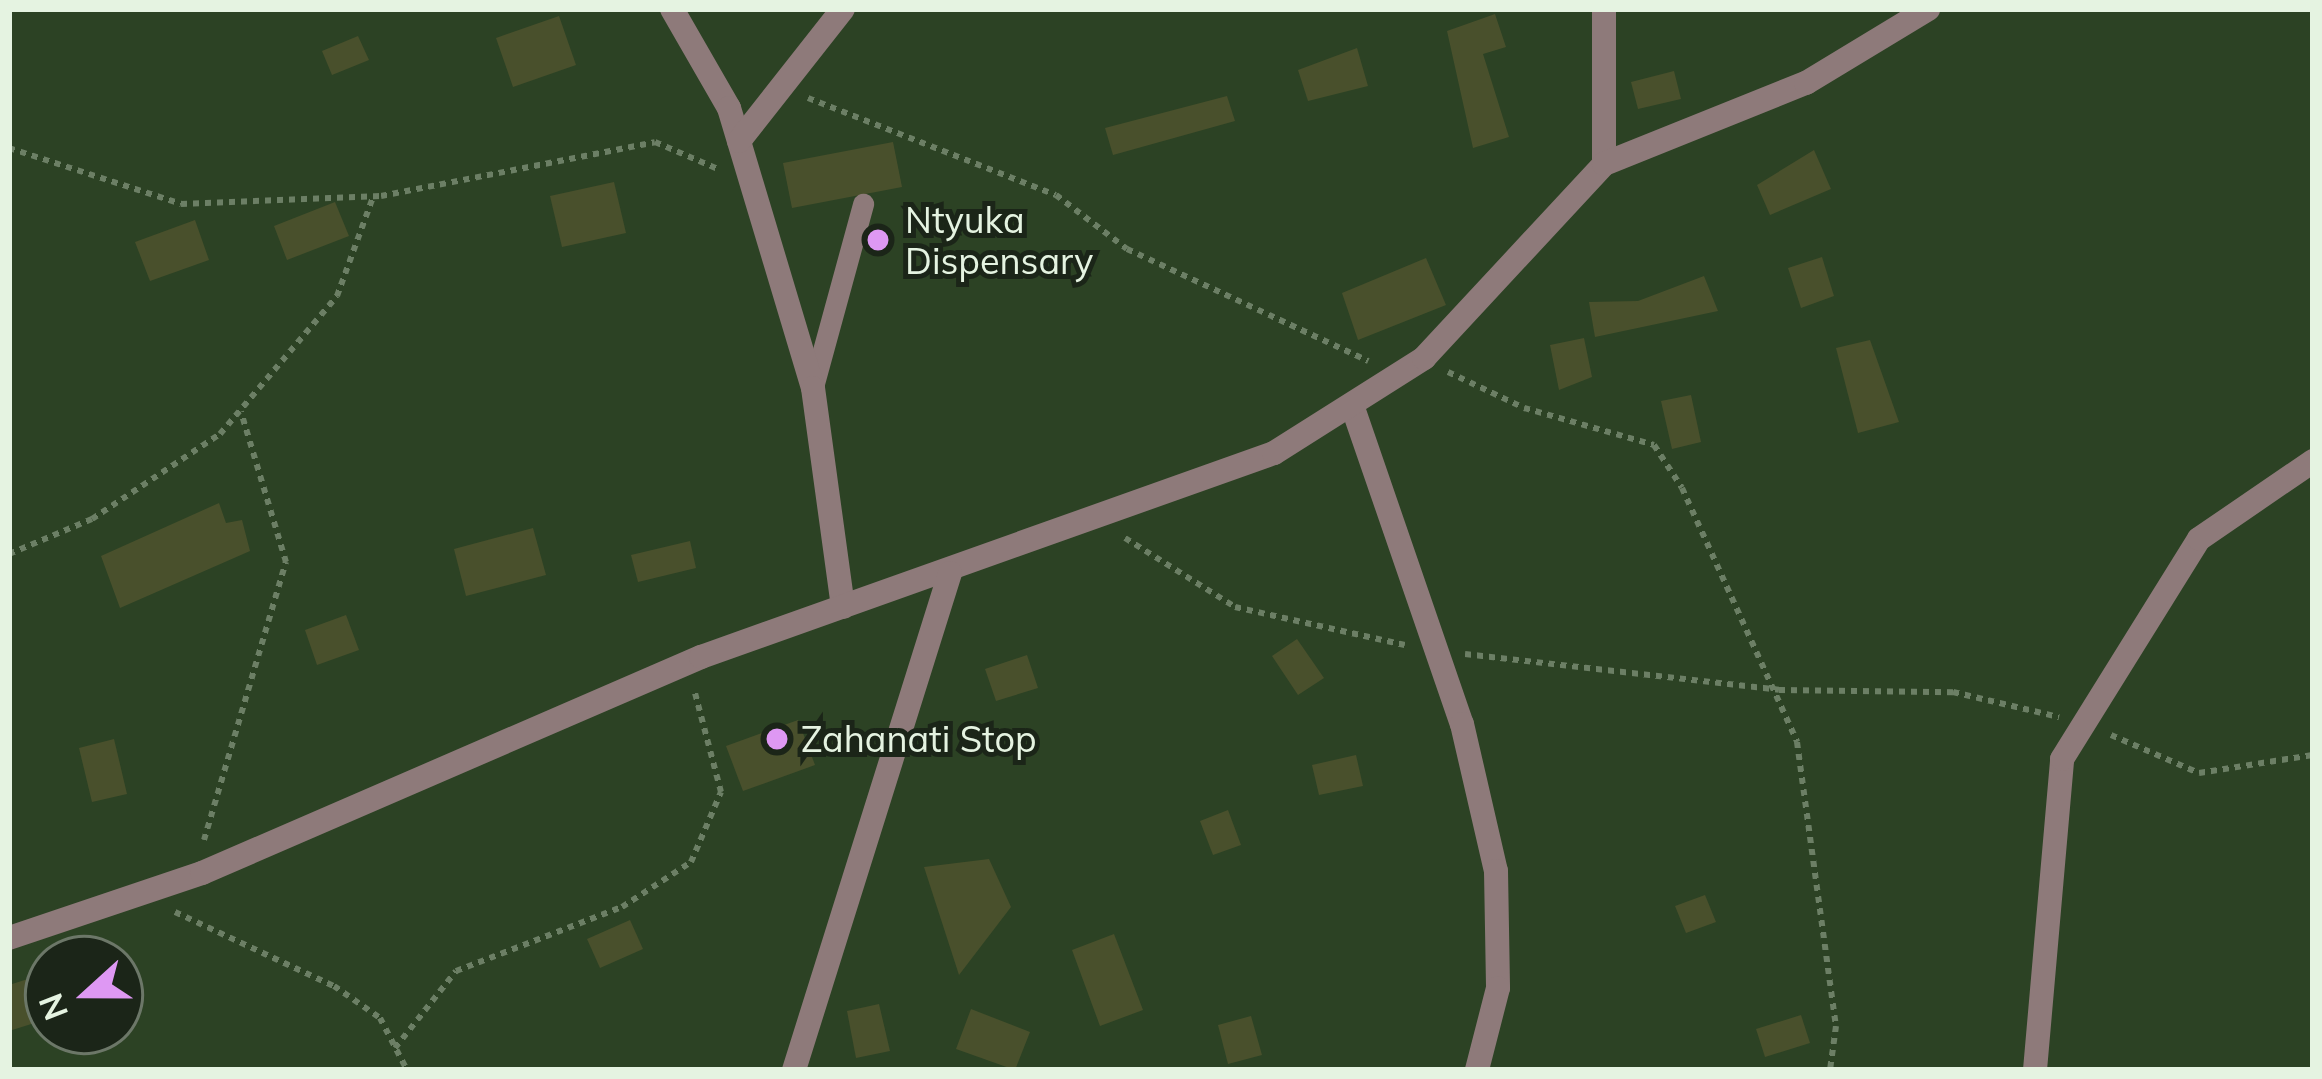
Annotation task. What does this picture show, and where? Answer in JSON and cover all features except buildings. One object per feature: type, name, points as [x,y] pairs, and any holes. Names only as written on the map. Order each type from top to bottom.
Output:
[{"type":"street","points":[[672,9],[739,141],[813,388],[843,607]]},
{"type":"street","points":[[739,141],[843,9]]},
{"type":"street","points":[[1604,9],[1604,164]]},
{"type":"street","points":[[9,938],[202,873],[682,664],[1204,485],[1353,408],[1424,358],[1604,164],[1806,83],[1928,9]]},
{"type":"street","points":[[1353,408],[1434,650],[1496,871],[1498,988],[1477,1070]]},
{"type":"street","points":[[2035,1070],[2062,759],[2199,539],[2313,461]]},
{"type":"street","points":[[794,1070],[950,573]]},
{"type":"lane","points":[[813,388],[863,203]]},
{"type":"path","points":[[782,88],[1056,195],[1127,249],[1307,324],[1397,379]]},
{"type":"path","points":[[9,148],[181,204],[374,196],[655,142],[750,185]]},
{"type":"path","points":[[9,554],[92,519],[241,412],[337,296],[374,196]]},
{"type":"path","points":[[1424,358],[1524,408],[1654,445],[1779,690],[1797,742],[1836,1026],[1830,1070]]},
{"type":"path","points":[[202,873],[211,795],[260,678],[266,610],[286,562],[241,412]]},
{"type":"path","points":[[1096,524],[1235,607],[1434,650],[1779,690],[1953,692],[2083,725],[2199,773],[2313,755]]},
{"type":"path","points":[[395,1048],[456,970],[622,907],[691,862],[721,792],[682,664]]},
{"type":"path","points":[[140,896],[334,986],[380,1018],[407,1070]]},
{"type":"place","name":"Ntyuka Dispensary","points":[[878,240]]},
{"type":"place","name":"Zahanati Stop","points":[[777,739]]}]
